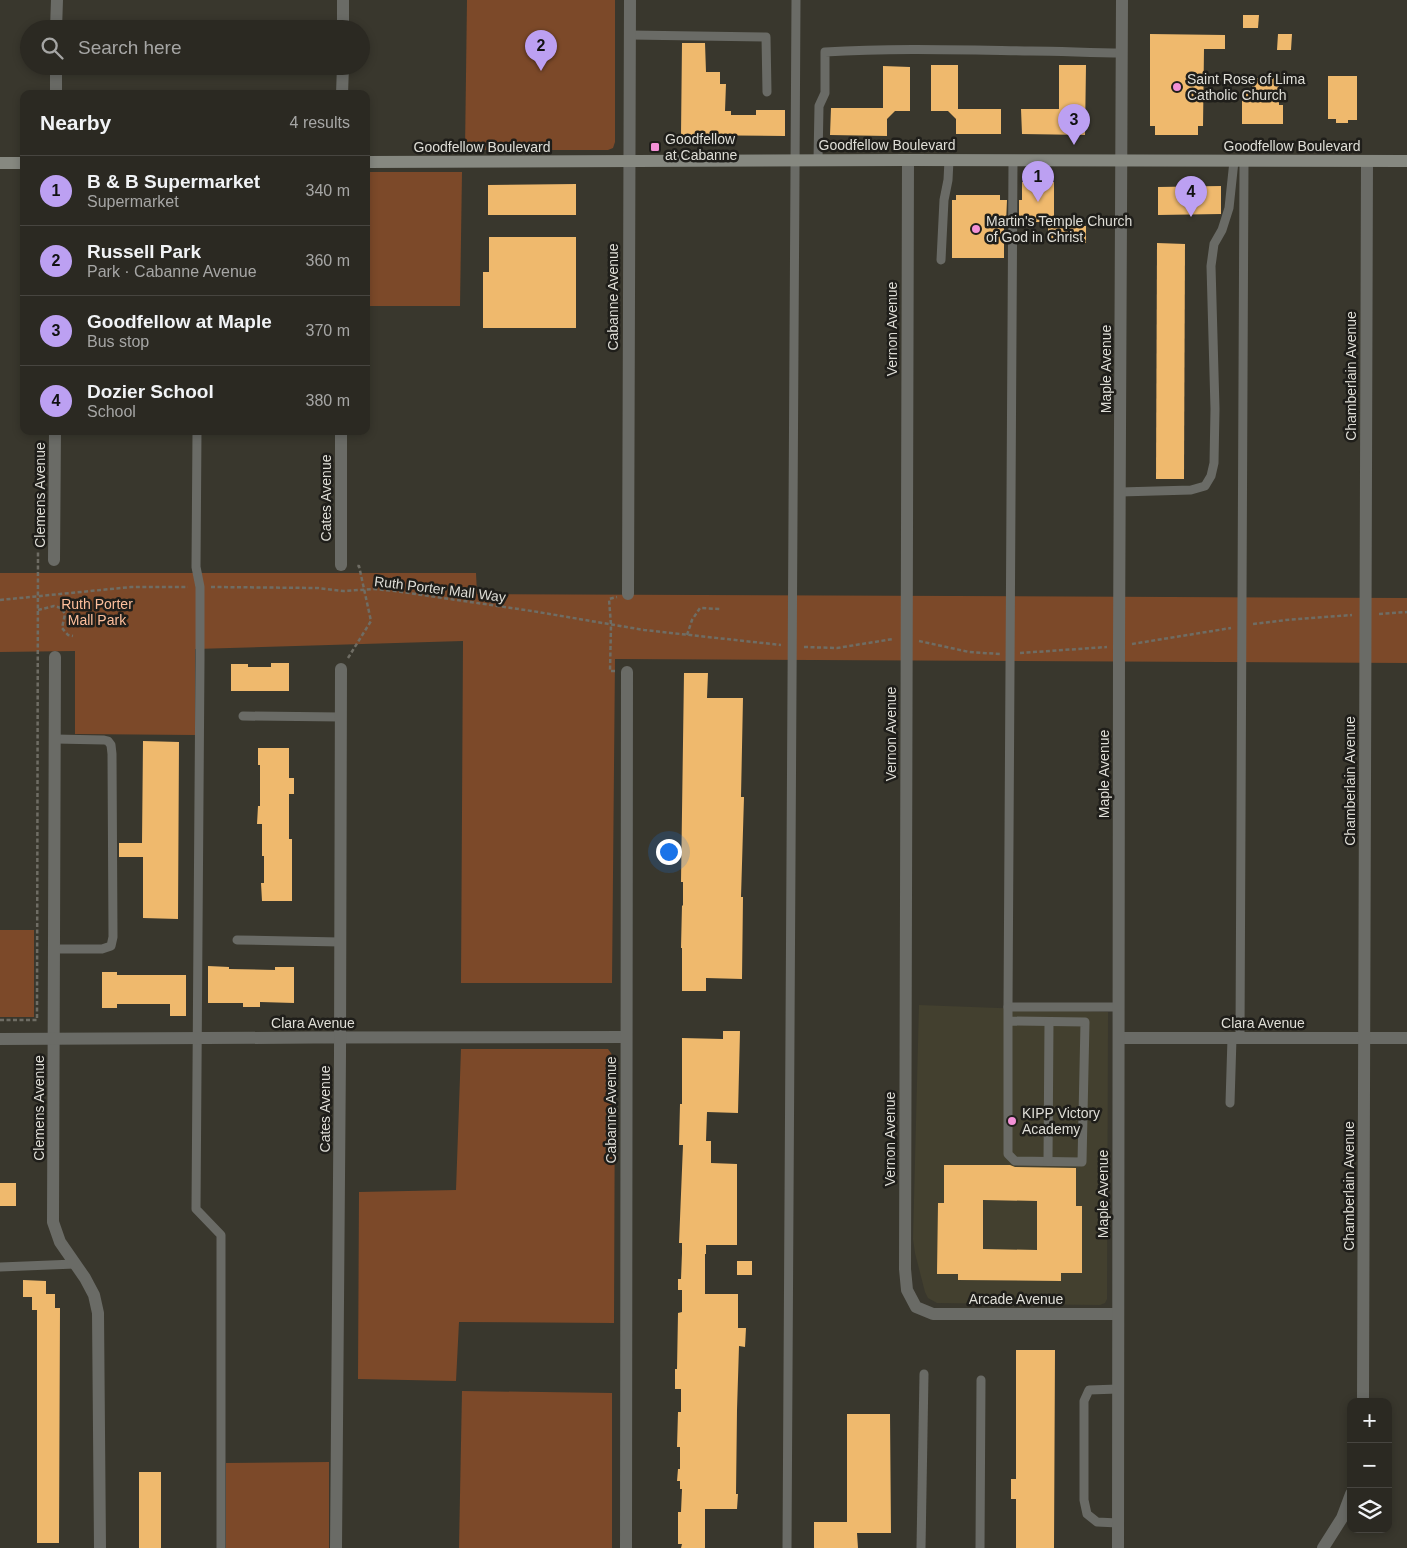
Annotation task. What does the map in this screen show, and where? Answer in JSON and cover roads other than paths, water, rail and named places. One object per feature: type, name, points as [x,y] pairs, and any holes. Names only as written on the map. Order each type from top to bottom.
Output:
[{"type":"main road","name":"Goodfellow Boulevard","points":[[370,162],[794,160],[1407,161]]},
{"type":"main road","points":[[0,163],[20,163]]},
{"type":"street","points":[[56,0],[56,20]]},
{"type":"street","points":[[343,0],[343,20]]},
{"type":"street","name":"Cabanne Avenue","points":[[628,594],[630,0]]},
{"type":"street","name":"Maple Avenue","points":[[1118,1548],[1122,0]]},
{"type":"street","points":[[56,75],[56,90]]},
{"type":"street","points":[[342,90],[343,75]]},
{"type":"street","name":"Vernon Avenue","points":[[908,160],[905,1268],[908,1290],[916,1307]]},
{"type":"street","name":"Chamberlain Avenue","points":[[1363,1398],[1367,161]]},
{"type":"street","name":"Clemens Avenue","points":[[54,560],[55,435]]},
{"type":"street","name":"Cates Avenue","points":[[341,435],[341,565]]},
{"type":"street","name":"Clemens Avenue","points":[[55,657],[53,1222],[60,1242],[94,1295],[98,1313],[100,1548]]},
{"type":"street","name":"Cates Avenue","points":[[336,1548],[341,669]]},
{"type":"street","name":"Cabanne Avenue","points":[[626,1548],[627,672]]},
{"type":"street","name":"Clara Avenue","points":[[0,1039],[449,1036],[626,1037]]},
{"type":"street","name":"Clara Avenue","points":[[1120,1038],[1407,1038]]},
{"type":"street","name":"Arcade Avenue","points":[[916,1307],[934,1314],[1118,1314]]},
{"type":"street","points":[[1323,1548],[1342,1518],[1347,1505]]},
{"type":"lane","points":[[787,1548],[796,0]]},
{"type":"lane","points":[[630,35],[766,37],[767,92]]},
{"type":"lane","points":[[818,160],[818,106],[825,93],[825,52],[928,50],[1032,51],[1086,54],[1122,53]]},
{"type":"lane","points":[[941,260],[944,200],[949,160]]},
{"type":"lane","points":[[1008,1021],[1085,1022],[1082,1162],[1015,1160],[1008,1154],[1008,1021],[1008,1007],[1014,161]]},
{"type":"lane","points":[[1120,492],[1191,490],[1205,486],[1211,476],[1214,463],[1211,266],[1214,244],[1222,230],[1229,208],[1239,161]]},
{"type":"lane","points":[[1230,1104],[1236,1038],[1239,161]]},
{"type":"lane","points":[[197,435],[196,567],[200,587],[196,1209],[221,1235],[221,1548]]},
{"type":"lane","points":[[244,716],[341,717]]},
{"type":"lane","points":[[54,949],[102,949],[111,946],[114,938],[111,745],[108,741],[104,740],[55,739]]},
{"type":"lane","points":[[237,940],[340,942]]},
{"type":"lane","points":[[1008,1007],[1119,1007]]},
{"type":"lane","points":[[1048,1161],[1049,1022]]},
{"type":"lane","points":[[0,1267],[75,1264]]},
{"type":"lane","points":[[922,1548],[924,1374]]},
{"type":"lane","points":[[980,1548],[981,1380]]},
{"type":"lane","points":[[1118,1389],[1089,1390],[1084,1401],[1084,1500],[1087,1514],[1097,1522],[1118,1523]]},
{"type":"place","name":"Russell Park","points":[[541,71]]},
{"type":"place","name":"Saint Rose of Lima Catholic Church","points":[[1177,87]]},
{"type":"place","name":"Goodfellow at Maple","points":[[1074,145]]},
{"type":"place","name":"Goodfellow at Cabanne","points":[[655,147]]},
{"type":"place","name":"B & B Supermarket","points":[[1038,202]]},
{"type":"place","name":"Dozier School","points":[[1191,217]]},
{"type":"place","name":"Martin's Temple Church of God in Christ","points":[[976,229]]},
{"type":"place","name":"KIPP Victory Academy","points":[[1012,1121]]},
{"type":"park label","name":"Ruth Porter Mall Park","points":[[97,612]]}]
